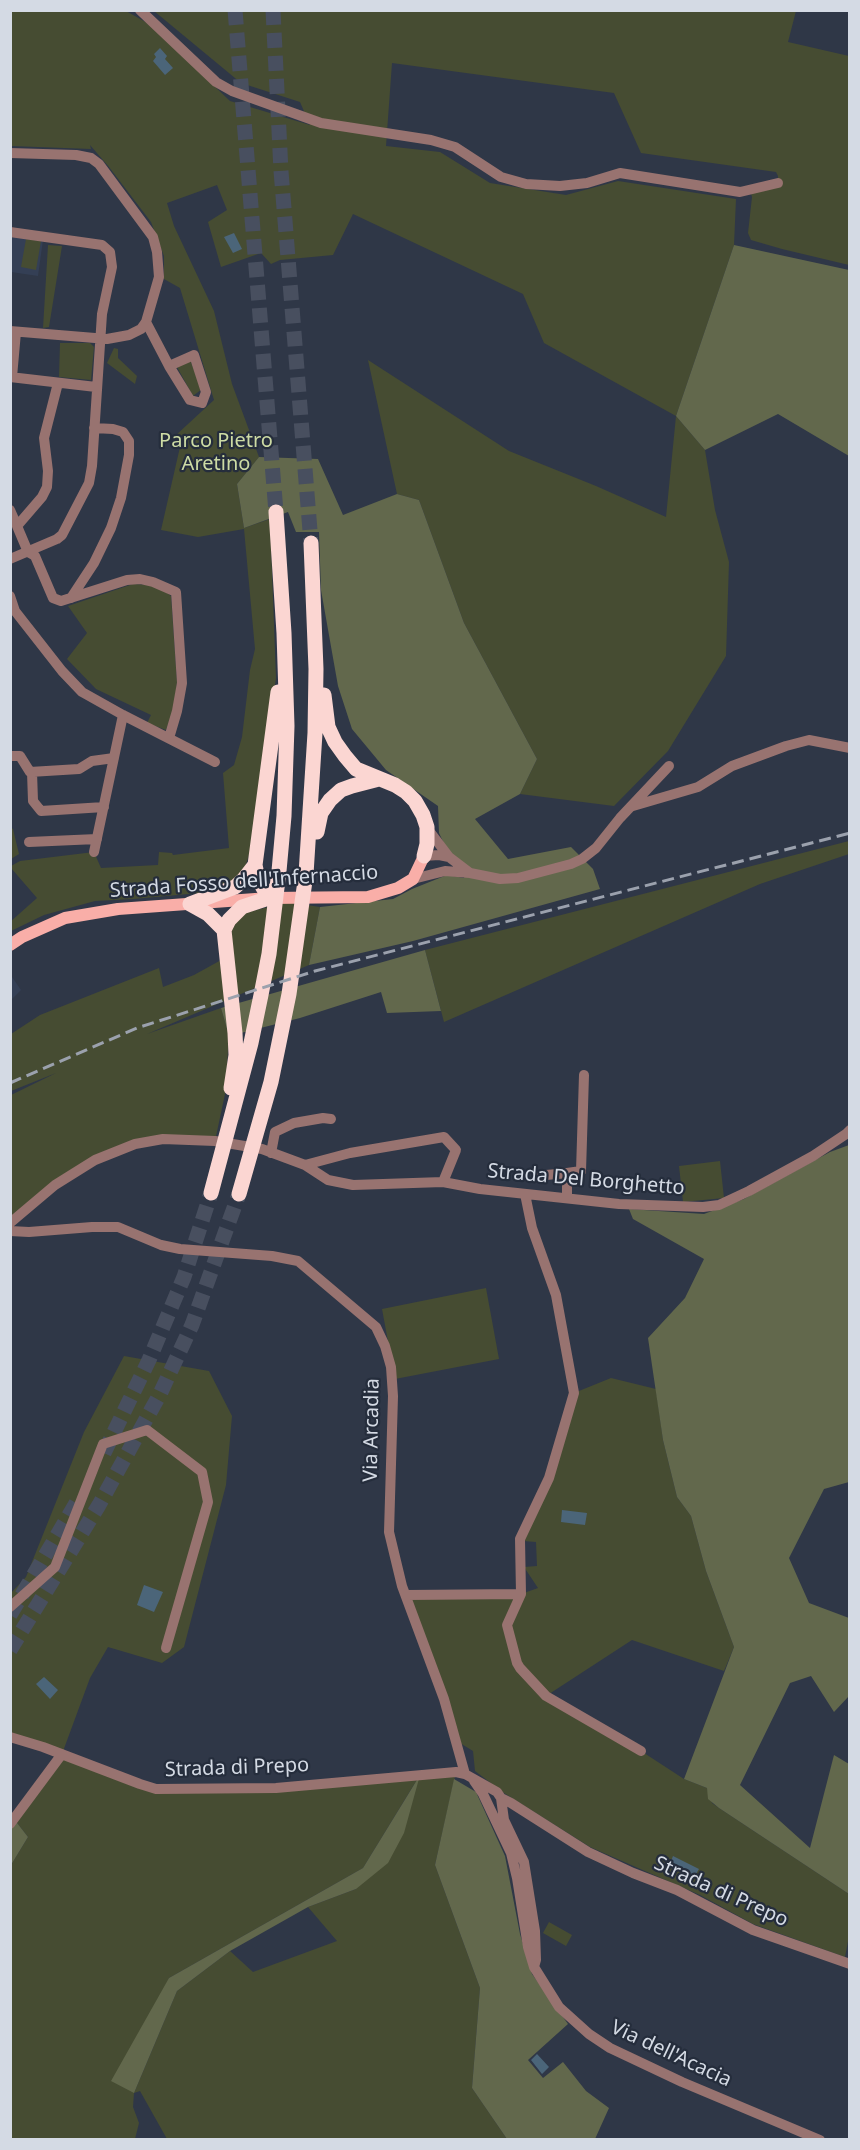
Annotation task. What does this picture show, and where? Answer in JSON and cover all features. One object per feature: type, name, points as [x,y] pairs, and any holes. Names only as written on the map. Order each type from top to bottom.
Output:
[{"type":"highway","points":[[211,1192],[261,996],[269,954],[279,871],[284,816],[287,726],[276,512]]},
{"type":"highway","points":[[309,874],[315,734],[315,600],[311,543]]},
{"type":"highway","points":[[220,1163],[224,1122],[236,1055],[224,930],[229,920],[242,907],[269,898],[258,879],[255,865],[278,694],[276,579],[278,545]]},
{"type":"highway","points":[[315,600],[322,635],[325,713],[328,727],[335,742],[356,769],[406,792],[415,801],[427,827],[424,856]]},
{"type":"highway","points":[[239,1194],[271,1082],[321,813],[341,790],[379,779]]},
{"type":"highway","points":[[190,904],[235,887],[255,865]]},
{"type":"highway","points":[[190,904],[207,914],[224,930]]},
{"type":"main road","points":[[413,879],[424,856]]},
{"type":"main road","name":"Strada Fosso dell'Infernaccio","points":[[10,945],[22,937],[65,918],[118,909],[269,898],[368,897],[398,888],[413,879]]},
{"type":"street","points":[[140,10],[216,82],[232,91],[321,123],[431,140],[455,147],[501,177],[526,184],[561,186],[587,183],[620,173],[740,192],[778,183]]},
{"type":"street","points":[[10,153],[76,155],[91,158],[99,164],[153,237],[159,276],[146,322],[141,328],[118,338],[13,332],[11,377],[96,387]]},
{"type":"street","points":[[10,232],[102,245],[110,252],[112,267],[99,338],[91,475],[62,535],[52,542],[10,560]]},
{"type":"street","points":[[146,322],[169,366]]},
{"type":"street","points":[[17,526],[42,497],[47,487],[48,471],[44,438],[58,383]]},
{"type":"street","points":[[71,598],[94,563],[111,528],[122,498],[129,455],[129,441],[123,432],[94,428]]},
{"type":"street","points":[[10,510],[28,552],[35,556],[52,598],[61,601],[127,580],[140,579],[176,592],[182,682],[169,738]]},
{"type":"street","points":[[10,596],[16,613],[82,692],[215,762]]},
{"type":"street","points":[[94,852],[123,715]]},
{"type":"street","name":"Strada Fosso dell'Infernaccio","points":[[413,879],[445,871],[500,879],[518,878],[571,864],[596,848],[620,818],[633,806],[698,787],[732,766],[786,746],[809,740],[849,748]]},
{"type":"street","points":[[10,756],[20,756],[32,772],[33,801],[41,811],[104,807]]},
{"type":"street","points":[[32,772],[79,770],[92,761],[114,758]]},
{"type":"street","points":[[633,806],[669,766]]},
{"type":"street","name":"Strada Fosso dell'Infernaccio","points":[[427,827],[449,857],[470,873]]},
{"type":"street","points":[[29,843],[97,839]]},
{"type":"street","points":[[424,856],[449,857]]},
{"type":"street","points":[[424,856],[445,871]]},
{"type":"street","points":[[536,1176],[581,1171],[584,1075]]},
{"type":"street","points":[[271,1153],[275,1132],[294,1123],[323,1118],[331,1119]]},
{"type":"street","name":"Strada Del Borghetto","points":[[10,1223],[55,1185],[95,1160],[135,1144],[163,1139],[215,1142],[262,1149],[305,1165],[328,1180],[353,1185],[443,1182],[619,1204],[703,1208],[749,1191],[813,1156],[849,1130]]},
{"type":"street","points":[[305,1165],[350,1153],[444,1137],[456,1150],[443,1182]]},
{"type":"street","points":[[567,1173],[567,1198]]},
{"type":"street","points":[[525,1194],[532,1228],[556,1295],[574,1393],[549,1478],[520,1539],[521,1594],[507,1624],[517,1663],[546,1696],[641,1751]]},
{"type":"street","name":"Via Arcadia","points":[[10,1230],[29,1232],[118,1227],[161,1245],[180,1249],[272,1256],[298,1261],[376,1326],[391,1367],[393,1396],[389,1532],[406,1595],[469,1776]]},
{"type":"street","points":[[10,1607],[55,1567],[103,1444],[147,1430],[202,1472],[207,1502],[166,1648]]},
{"type":"street","points":[[406,1595],[521,1594]]},
{"type":"street","name":"Strada di Prepo","points":[[10,1737],[156,1789],[276,1788],[456,1772],[469,1776],[497,1792],[501,1798],[588,1852],[677,1890],[753,1930],[849,1964]]},
{"type":"street","points":[[10,1824],[62,1754]]},
{"type":"street","name":"Via dell'Acacia","points":[[469,1776],[491,1810],[511,1853],[528,1947],[534,1967],[559,2007],[589,2034],[610,2048],[682,2082],[820,2139]]},
{"type":"street","points":[[491,1810],[501,1798]]},
{"type":"street","points":[[501,1798],[504,1820],[524,1862],[535,1931],[536,1960],[534,1967]]},
{"type":"shaded area","points":[[160,48],[167,56],[165,59],[173,68],[165,75],[153,61],[156,57],[154,54]]},
{"type":"shaded area","points":[[234,233],[242,249],[233,253],[224,237]]},
{"type":"shaded area","points":[[10,235],[43,240],[38,276],[11,272]]},
{"type":"shaded area","points":[[10,974],[21,990],[11,1000],[10,1000]]},
{"type":"shaded area","points":[[562,1510],[587,1513],[585,1525],[561,1522]]},
{"type":"shaded area","points":[[144,1585],[163,1592],[154,1612],[137,1605]]},
{"type":"shaded area","points":[[44,1677],[58,1690],[50,1699],[36,1684]]},
{"type":"shaded area","points":[[673,1856],[699,1869],[693,1879],[669,1866]]},
{"type":"shaded area","points":[[537,2054],[549,2067],[542,2074],[531,2060]]},
{"type":"green space","name":"Parco Pietro Aretino","points":[[11,11],[126,11],[149,24],[230,101],[310,125],[300,102],[241,83],[154,11],[796,11],[788,42],[849,56],[849,265],[751,240],[748,233],[752,197],[750,190],[778,183],[776,172],[641,153],[614,93],[392,63],[386,146],[440,152],[490,183],[566,195],[618,181],[736,199],[734,245],[676,416],[544,343],[523,294],[353,214],[333,255],[280,260],[271,264],[261,253],[221,267],[208,222],[227,210],[217,185],[167,203],[174,226],[214,311],[232,384],[259,457],[237,484],[244,528],[270,519],[276,678],[253,842],[242,877],[210,892],[95,901],[44,915],[11,931],[10,922],[37,898],[11,868],[20,861],[94,852],[101,868],[158,865],[159,852],[173,855],[229,848],[223,773],[234,765],[242,737],[250,670],[255,649],[244,529],[198,537],[161,530],[180,447],[175,436],[214,400],[180,288],[164,279],[164,256],[151,222],[90,145],[91,149],[11,146]]},
{"type":"green space","points":[[26,239],[41,241],[36,270],[21,267]]},
{"type":"green space","points":[[48,245],[62,246],[49,327],[43,328]]},
{"type":"green space","points":[[734,245],[849,270],[849,456],[778,414],[705,450],[676,416]]},
{"type":"green space","points":[[60,343],[90,343],[94,347],[91,380],[59,377]]},
{"type":"green space","points":[[114,348],[118,349],[118,358],[137,376],[135,384],[107,363]]},
{"type":"green space","points":[[190,360],[202,389],[193,396],[177,367]]},
{"type":"green space","points":[[368,360],[509,451],[666,517],[676,416],[705,450],[715,510],[729,562],[726,656],[668,751],[614,806],[520,794],[537,759],[464,623],[419,500],[397,494]]},
{"type":"green space","points":[[259,457],[318,459],[343,515],[397,494],[419,500],[464,623],[537,759],[520,794],[475,819],[508,859],[571,847],[593,869],[600,889],[413,941],[309,965],[320,907],[393,899],[447,875],[464,878],[467,866],[448,852],[439,833],[438,806],[386,770],[352,729],[338,686],[321,590],[319,532],[296,532],[288,512],[244,528],[237,484]]},
{"type":"green space","points":[[133,584],[150,585],[171,596],[177,682],[174,709],[166,730],[147,723],[151,715],[96,689],[67,659],[87,633],[68,606]]},
{"type":"green space","points":[[10,827],[13,829],[19,854],[11,859]]},
{"type":"green space","points":[[849,841],[849,854],[760,884],[444,1022],[425,950]]},
{"type":"green space","points":[[287,902],[320,907],[309,965],[147,1034],[221,1008],[229,1036],[225,1094],[215,1141],[163,1139],[95,1160],[11,1223],[11,1095],[56,1073],[11,1091],[11,1034],[40,1015],[159,968],[163,987],[194,975],[232,954],[230,931],[241,914]]},
{"type":"green space","points":[[425,950],[441,1011],[387,1013],[381,992],[300,1018],[229,1036],[221,1008]]},
{"type":"green space","points":[[849,1145],[849,1482],[824,1489],[789,1558],[809,1603],[849,1618],[849,1696],[834,1712],[811,1676],[790,1683],[740,1785],[810,1848],[834,1755],[849,1764],[849,1894],[719,1808],[708,1799],[707,1788],[684,1779],[734,1647],[706,1571],[691,1516],[677,1497],[663,1440],[648,1338],[685,1298],[704,1259],[633,1219],[629,1209],[704,1214],[744,1199],[830,1152]]},
{"type":"green space","points":[[720,1161],[724,1198],[683,1202],[679,1166]]},
{"type":"green space","points":[[486,1288],[499,1359],[395,1379],[382,1309]]},
{"type":"green space","points":[[124,1356],[209,1371],[232,1416],[226,1485],[184,1647],[162,1663],[108,1647],[90,1678],[62,1754],[140,1784],[276,1788],[456,1772],[435,1865],[480,1988],[472,2088],[507,2139],[167,2139],[140,2091],[134,2093],[133,2107],[139,2123],[135,2139],[11,2139],[11,1865],[28,1837],[14,1819],[61,1754],[11,1737],[10,1594],[26,1577],[84,1432]],"holes":[[[418,1778],[356,1889],[308,1907],[337,1941],[253,1972],[230,1951],[177,1991],[134,2093],[169,1978],[363,1868]]]},
{"type":"green space","points":[[611,1378],[656,1389],[663,1440],[677,1497],[691,1516],[706,1571],[734,1647],[724,1671],[632,1640],[546,1696],[641,1751],[684,1779],[707,1788],[712,1803],[849,1894],[849,1936],[845,1957],[753,1924],[700,1895],[590,1847],[504,1793],[475,1771],[473,1751],[455,1740],[406,1595],[521,1594],[538,1588],[524,1567],[537,1566],[536,1542],[523,1541],[574,1393]]},
{"type":"green space","points":[[420,1775],[404,1833],[388,1863],[356,1889],[308,1907],[230,1951],[177,1991],[134,2093],[111,2081],[169,1978],[363,1868]]},
{"type":"green space","points":[[454,1779],[476,1792],[505,1856],[520,1934],[532,1974],[568,2024],[528,2060],[543,2078],[563,2062],[586,2091],[609,2108],[595,2139],[507,2139],[472,2088],[480,1988],[435,1865]]},
{"type":"green space","points":[[14,1819],[28,1837],[11,1865],[11,1824]]},
{"type":"green space","points":[[549,1922],[572,1935],[566,1946],[543,1933]]},
{"type":"tunnel","points":[[235,10],[276,512]]},
{"type":"tunnel","points":[[273,10],[281,171],[311,543]]},
{"type":"tunnel","points":[[104,1453],[149,1360],[184,1277],[211,1193]]},
{"type":"tunnel","points":[[10,1650],[99,1505],[160,1394],[192,1325],[239,1194]]},
{"type":"tunnel","points":[[10,1615],[78,1500]]},
{"type":"railway","points":[[10,1083],[137,1028],[315,971],[850,833]]}]
